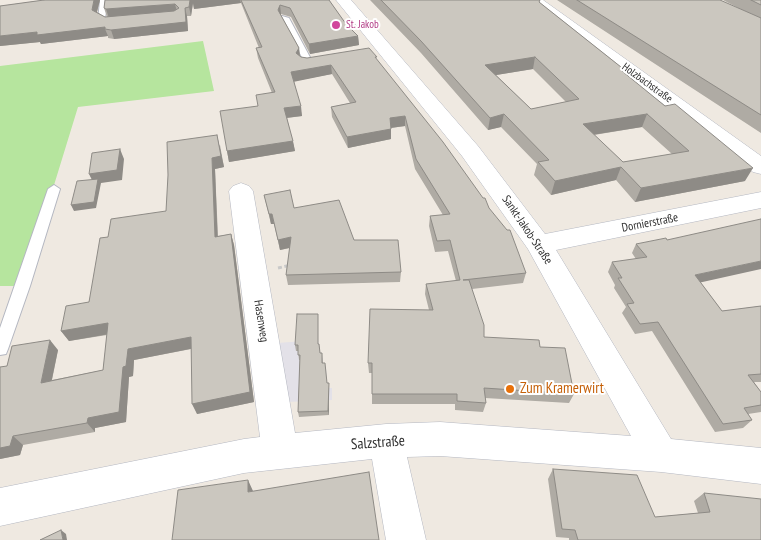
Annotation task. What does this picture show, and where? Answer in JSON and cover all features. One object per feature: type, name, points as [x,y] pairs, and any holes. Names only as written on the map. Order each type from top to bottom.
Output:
[{"type":"street","name":"Sankt-Jakob-Straße","points":[[343,0],[373,50],[470,151],[539,244],[661,455]]},
{"type":"street","name":"Holzbachstraße","points":[[533,0],[761,167]]},
{"type":"street","name":"Hasenweg","points":[[241,191],[280,451]]},
{"type":"street","name":"Dornierstraße","points":[[539,244],[761,200]]},
{"type":"street","name":"Salzstraße","points":[[0,507],[244,456],[280,451],[440,439],[661,455],[761,466]]},
{"type":"street","points":[[386,442],[406,540]]},
{"type":"lane","points":[[104,0],[101,19],[108,22],[128,20]]},
{"type":"lane","points":[[285,18],[316,60]]},
{"type":"lane","points":[[0,349],[23,286],[54,189]]},
{"type":"path","points":[[253,274],[299,263]]},
{"type":"shaded area","points":[[318,340],[320,358],[323,358],[323,368],[326,368],[327,388],[332,388],[332,400],[287,402],[277,343]]},
{"type":"green space","points":[[203,41],[214,91],[78,107],[23,286],[0,286],[0,66]]},
{"type":"building","points":[[44,0],[94,0],[92,10],[105,17],[174,11],[179,8],[175,4],[106,9],[104,8],[105,0],[190,0],[189,7],[185,8],[186,22],[111,30],[105,29],[105,27],[37,35],[37,32],[0,36],[0,6]]},
{"type":"building","points":[[241,0],[329,0],[346,24],[358,36],[309,44],[290,8],[280,5],[278,10],[299,48],[296,53],[301,57],[307,58],[369,48],[377,57],[375,57],[443,142],[483,198],[485,198],[489,208],[507,230],[510,230],[526,273],[463,280],[469,280],[484,325],[484,337],[539,340],[540,347],[565,348],[574,394],[484,388],[486,403],[457,401],[457,394],[372,394],[372,363],[368,363],[370,309],[433,310],[426,284],[460,280],[450,240],[437,241],[430,216],[450,214],[416,159],[405,116],[390,118],[391,129],[347,137],[331,107],[356,102],[331,65],[291,72],[301,106],[284,108],[293,141],[227,151],[220,111],[258,106],[256,95],[275,92],[256,48],[262,47]]},
{"type":"building","points":[[381,0],[540,0],[539,2],[626,71],[622,71],[665,106],[675,104],[753,168],[641,188],[621,167],[555,181],[538,162],[549,160],[504,114],[490,118],[421,41]],"holes":[[[535,57],[579,99],[531,109],[485,65]],[[647,114],[689,151],[623,162],[583,124]]]},
{"type":"building","points":[[577,0],[720,0],[761,18],[761,115]]},
{"type":"building","points":[[751,0],[761,0],[761,5]]},
{"type":"building","points":[[217,135],[221,156],[212,158],[215,237],[231,234],[250,392],[192,404],[191,337],[128,349],[126,366],[123,367],[119,412],[88,418],[87,423],[13,436],[10,446],[0,448],[0,367],[7,366],[12,346],[50,340],[41,383],[103,370],[108,323],[61,331],[66,306],[89,302],[100,238],[108,237],[111,219],[166,211],[167,142]]},
{"type":"building","points":[[120,149],[117,170],[89,174],[92,153]]},
{"type":"building","points":[[98,179],[94,202],[71,205],[77,181]]},
{"type":"building","points":[[290,190],[294,208],[339,200],[354,240],[398,240],[401,272],[286,275],[291,237],[278,240],[272,214],[269,214],[264,195]]},
{"type":"building","points":[[761,219],[761,261],[695,275],[722,311],[761,306],[761,374],[748,375],[761,392],[761,405],[744,408],[752,420],[723,424],[658,322],[640,324],[627,304],[634,303],[618,278],[622,278],[612,262],[647,257],[636,244],[666,238],[667,240]]},
{"type":"building","points":[[297,314],[318,314],[318,344],[320,353],[322,353],[322,363],[325,363],[327,383],[329,383],[328,411],[298,412],[300,355],[298,355],[298,345],[295,345]]},
{"type":"building","points":[[553,469],[637,475],[655,517],[710,512],[704,493],[761,499],[761,540],[578,540],[575,530],[562,529]]},
{"type":"building","points":[[369,472],[379,540],[172,540],[178,490],[248,480],[248,492]]},
{"type":"building","points":[[61,530],[63,540],[40,540]]},
{"type":"place","name":"St. Jakob","points":[[336,25]]},
{"type":"place","name":"Zum Kramerwirt","points":[[510,389]]}]
